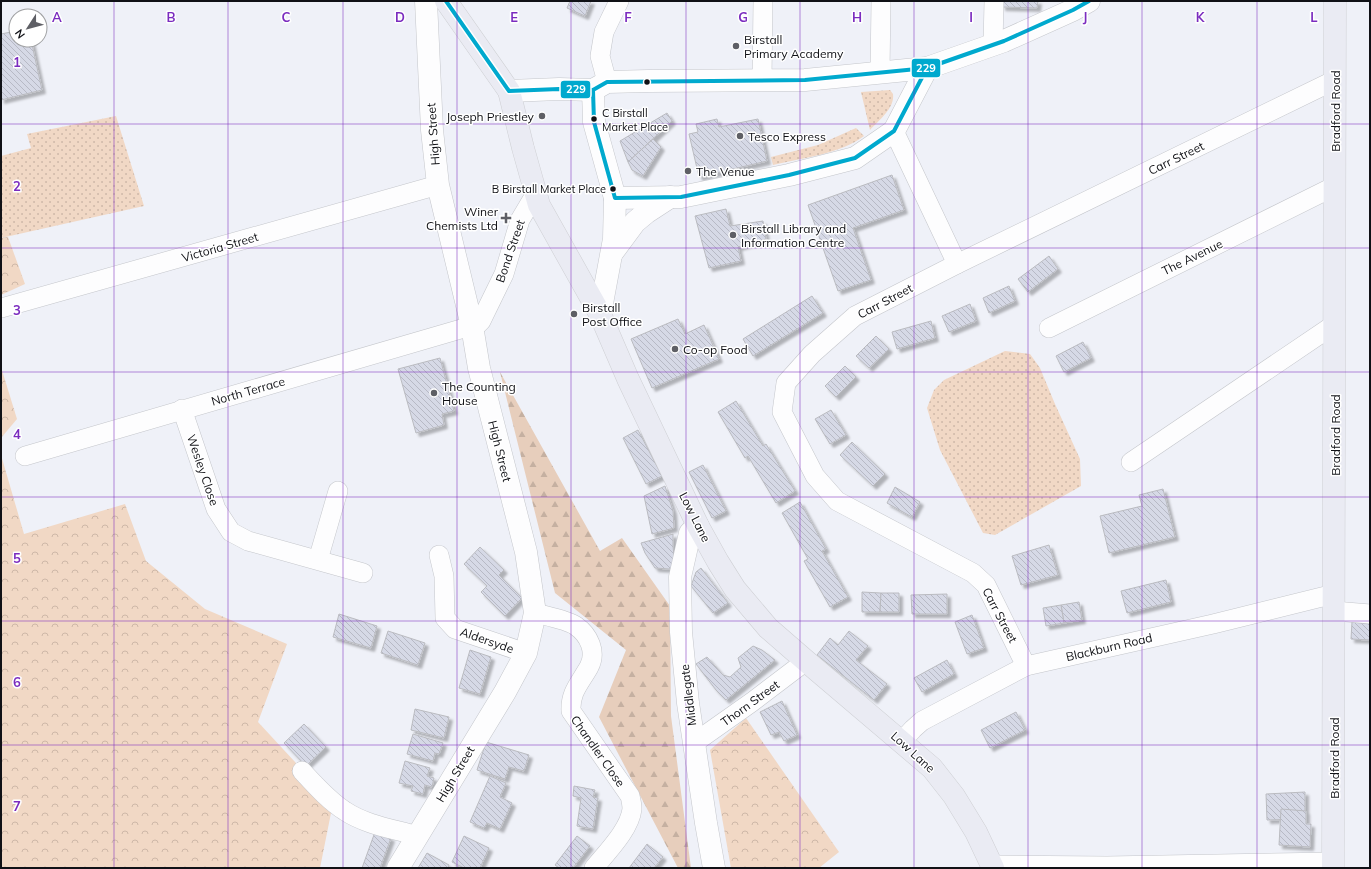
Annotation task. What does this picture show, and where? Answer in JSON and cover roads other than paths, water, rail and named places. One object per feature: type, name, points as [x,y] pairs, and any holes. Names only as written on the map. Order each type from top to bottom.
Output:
[{"type":"main road","points":[[446,1],[509,91]]},
{"type":"main road","name":"Bradford Road","points":[[1334,865],[1335,1]]},
{"type":"main road","name":"Low Lane","points":[[509,91],[539,205],[600,314],[628,379],[698,526],[734,589],[768,628],[932,768],[954,796],[976,832],[993,866]]},
{"type":"street","name":"High Street","points":[[398,868],[526,654],[535,613],[526,552],[479,368],[472,326],[438,185],[432,130],[426,1]]},
{"type":"street","points":[[600,314],[614,239],[615,198],[594,122],[600,86],[600,56],[604,32],[619,1]]},
{"type":"street","points":[[762,80],[763,1]]},
{"type":"street","points":[[880,73],[881,1]]},
{"type":"street","points":[[993,45],[994,1]]},
{"type":"street","points":[[509,91],[600,86],[762,80],[805,80],[927,68],[993,45],[1073,10],[1089,1]]},
{"type":"street","points":[[615,198],[681,197],[789,175],[855,158],[894,131],[927,68]]},
{"type":"street","name":"Carr Street","points":[[1026,666],[986,585],[973,573],[837,501],[815,476],[782,412],[786,383],[812,354],[856,316],[957,264],[1335,80]]},
{"type":"street","points":[[894,131],[957,264]]},
{"type":"street","name":"Victoria Street","points":[[1,308],[438,185]]},
{"type":"street","name":"The Avenue","points":[[1049,328],[1335,186]]},
{"type":"street","name":"Bond Street","points":[[472,326],[481,321],[488,308],[504,274],[520,220],[536,193]]},
{"type":"street","points":[[612,254],[635,222],[646,212],[670,197]]},
{"type":"street","points":[[1130,462],[1335,324]]},
{"type":"street","name":"North Terrace","points":[[25,456],[182,409],[472,326]]},
{"type":"street","name":"Wesley Close","points":[[182,409],[216,509],[231,532],[248,541],[363,573]]},
{"type":"street","points":[[318,560],[338,491]]},
{"type":"street","name":"Middlegate","points":[[698,526],[690,533],[680,577],[681,632],[688,703],[714,868]]},
{"type":"street","name":"Aldersyde","points":[[439,555],[444,576],[445,618],[455,629],[526,654]]},
{"type":"street","name":"Blackburn Road","points":[[902,741],[922,721],[1026,666],[1213,624],[1334,603],[1370,614]]},
{"type":"street","name":"Chandler Close","points":[[535,613],[576,625],[585,634],[592,646],[590,664],[571,700],[571,711],[630,796],[632,807],[631,817],[625,828],[594,868]]},
{"type":"street","name":"Thorn Street","points":[[694,743],[806,661]]},
{"type":"street","points":[[302,771],[327,796],[346,812],[365,820],[418,836]]},
{"type":"street","points":[[993,866],[1334,865]]},
{"type":"place","name":"Birstall Primary Academy","points":[[736,46]]},
{"type":"place","name":"Joseph Priestley","points":[[542,116]]},
{"type":"place","name":"C Birstall Market Place","points":[[594,119]]},
{"type":"place","name":"Tesco Express","points":[[740,136]]},
{"type":"place","name":"The Venue","points":[[688,171]]},
{"type":"place","name":"B Birstall Market Place","points":[[613,189]]},
{"type":"place","name":"Winer Chemists Ltd","points":[[506,218]]},
{"type":"place","name":"Birstall Library and Information Centre","points":[[733,235]]},
{"type":"place","name":"Birstall Post Office","points":[[574,314]]},
{"type":"place","name":"Co-op Food","points":[[675,349]]},
{"type":"place","name":"The Counting House","points":[[434,393]]}]
